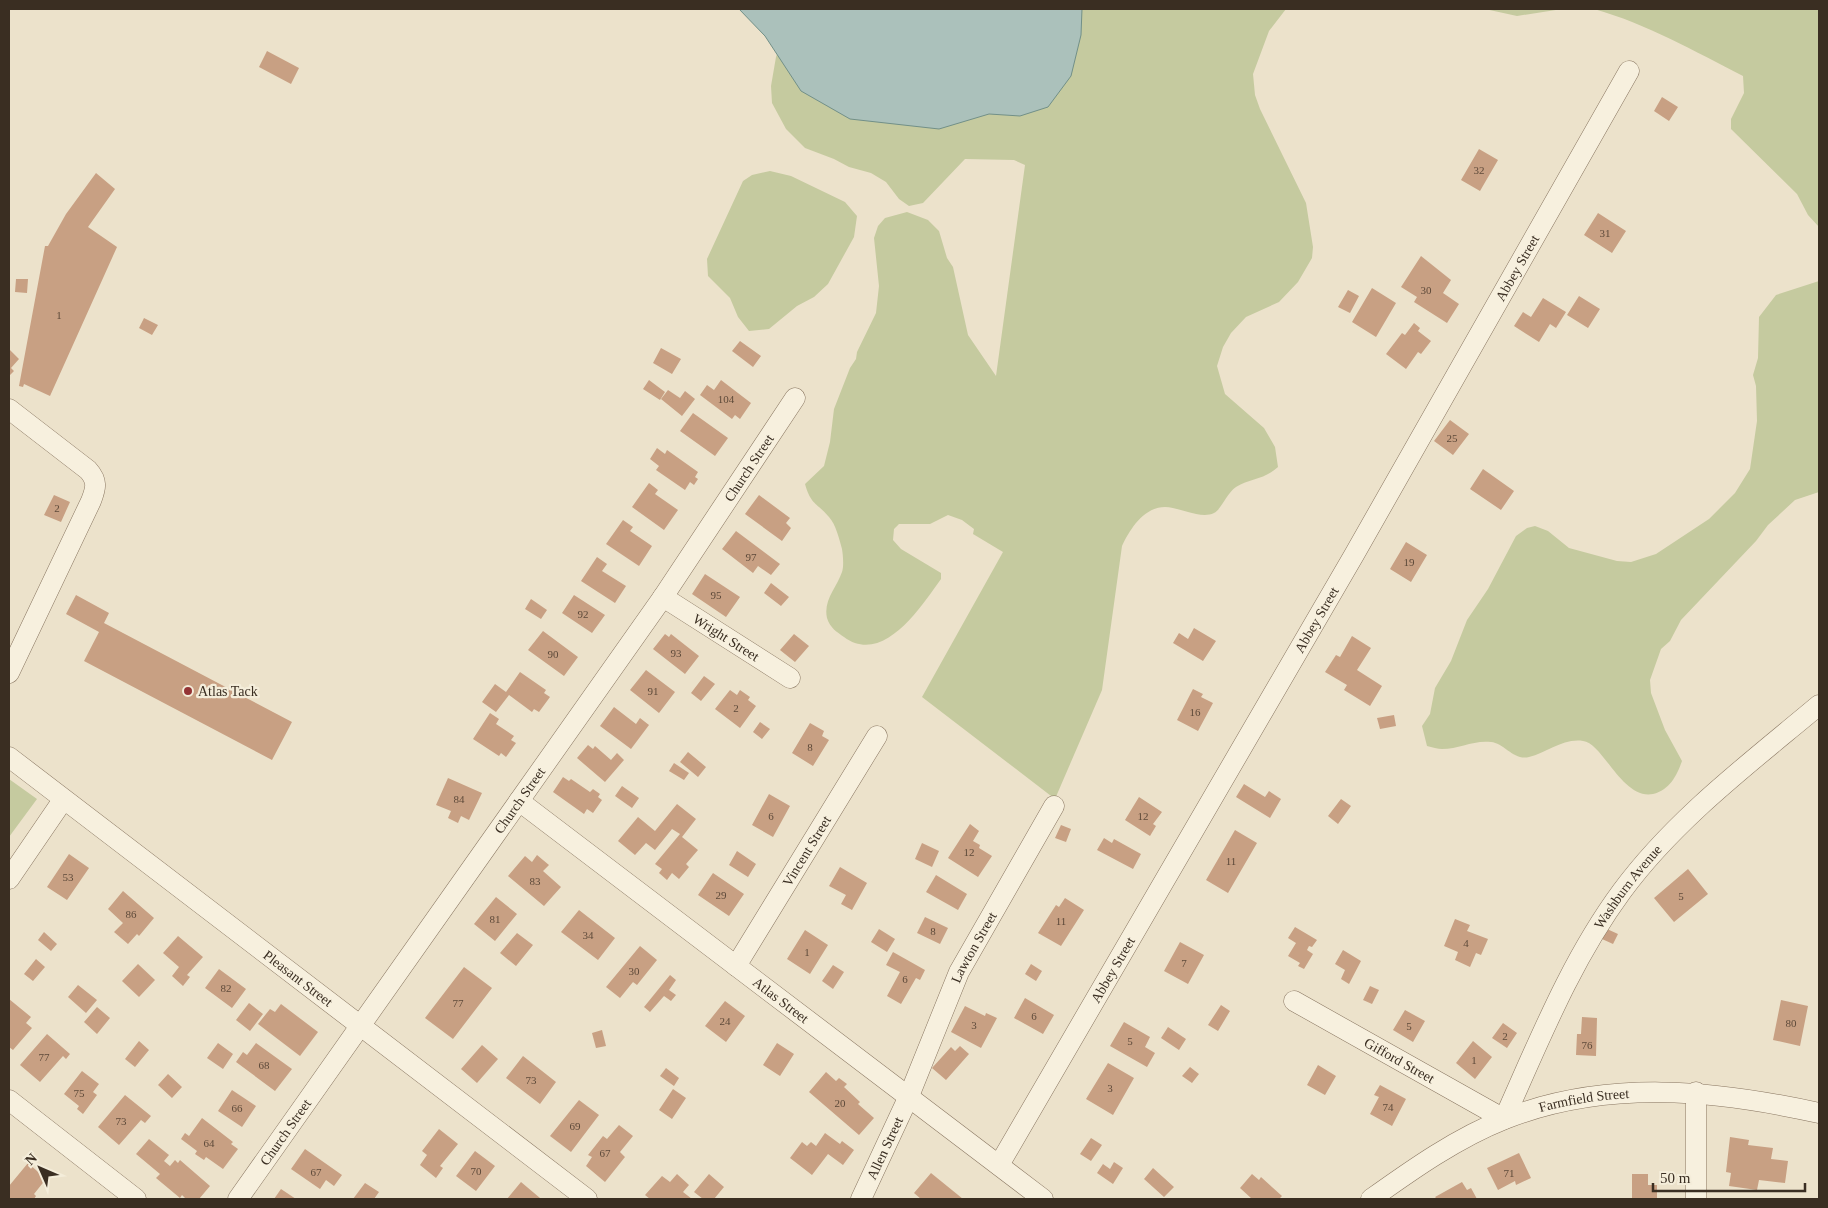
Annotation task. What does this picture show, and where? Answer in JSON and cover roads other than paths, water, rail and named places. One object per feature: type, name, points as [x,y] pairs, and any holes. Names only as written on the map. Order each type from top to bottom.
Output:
[{"type":"street","name":"Abbey Street","points":[[999,1165],[1335,588],[1629,71]]},
{"type":"street","name":"Church Street","points":[[238,1199],[663,597],[795,398]]},
{"type":"street","points":[[9,409],[84,466],[95,480],[93,496],[9,673]]},
{"type":"street","name":"Wright Street","points":[[663,597],[790,678]]},
{"type":"street","name":"Washburn Avenue","points":[[1504,1119],[1562,991],[1588,942],[1623,890],[1641,868],[1696,812],[1819,705]]},
{"type":"street","name":"Vincent Street","points":[[736,966],[877,736]]},
{"type":"street","name":"Pleasant Street","points":[[9,757],[63,800],[361,1024],[587,1199]]},
{"type":"street","points":[[9,879],[63,800]]},
{"type":"street","name":"Atlas Street","points":[[519,801],[1043,1199]]},
{"type":"street","name":"Lawton Street","points":[[909,1096],[959,972],[1054,806]]},
{"type":"street","name":"Gifford Street","points":[[1294,1000],[1504,1119]]},
{"type":"street","name":"Farmfield Street","points":[[1372,1199],[1434,1156],[1468,1136],[1504,1119],[1579,1099],[1638,1092],[1696,1092],[1746,1098],[1819,1113]]},
{"type":"street","points":[[1696,1092],[1696,1199]]},
{"type":"street","name":"Allen Street","points":[[861,1199],[909,1096]]},
{"type":"street","points":[[9,1100],[136,1199]]},
{"type":"water","points":[[739,9],[1082,9],[1081,35],[1071,76],[1048,107],[1020,116],[989,114],[939,129],[850,119],[801,91],[765,36]]},
{"type":"place","name":"Atlas Tack","points":[[188,691]]}]
